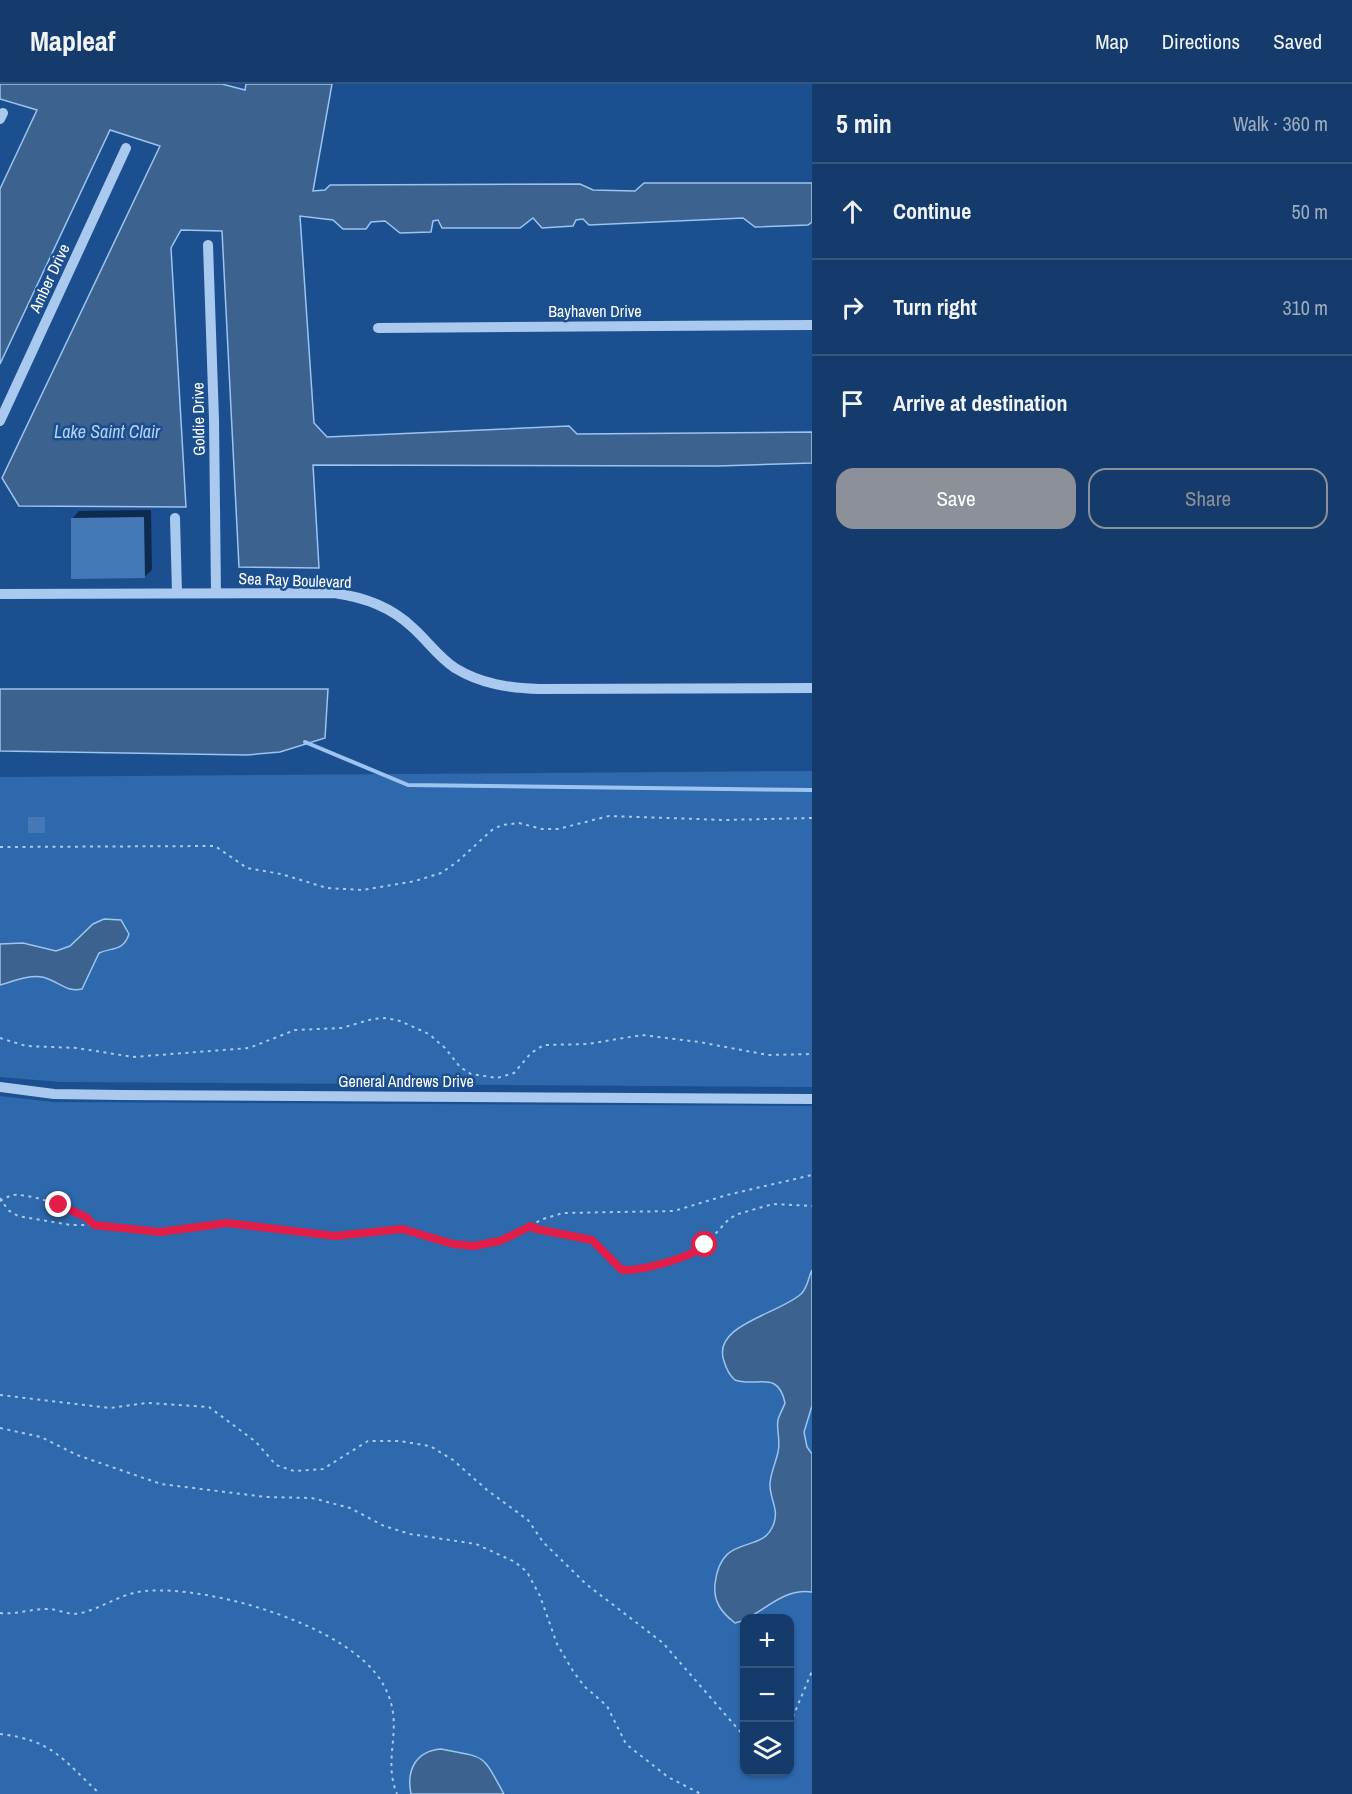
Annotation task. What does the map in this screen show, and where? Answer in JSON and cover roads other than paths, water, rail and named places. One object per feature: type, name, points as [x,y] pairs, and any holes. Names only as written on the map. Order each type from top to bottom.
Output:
[{"type":"street","name":"Amber Drive","points":[[0,421],[126,148]]},
{"type":"street","name":"Goldie Drive","points":[[208,245],[214,420],[216,593]]},
{"type":"street","name":"Bayhaven Drive","points":[[378,328],[812,325]]},
{"type":"street","points":[[175,518],[177,593]]},
{"type":"street","name":"Sea Ray Boulevard","points":[[0,594],[334,592],[356,596],[398,614],[455,668],[473,678],[496,685],[539,689],[812,687]]},
{"type":"street","name":"General Andrews Drive","points":[[0,1087],[54,1094],[812,1099]]},
{"type":"water","name":"Lake Saint Clair","points":[[0,84],[222,84],[245,90],[246,84],[332,84],[313,191],[325,190],[330,185],[580,184],[593,190],[635,191],[644,183],[812,183],[812,222],[808,225],[755,227],[743,218],[589,225],[583,219],[576,220],[573,226],[542,228],[533,218],[520,228],[442,228],[438,220],[433,221],[431,232],[400,233],[385,221],[371,222],[366,229],[343,229],[333,220],[300,216],[314,423],[327,437],[569,426],[577,434],[812,432],[812,463],[718,466],[313,465],[319,568],[239,567],[222,231],[181,230],[171,248],[186,507],[19,506],[2,478],[160,146],[110,130],[0,364],[0,189],[37,110],[0,99]]},
{"type":"water","points":[[0,689],[328,689],[325,738],[280,752],[247,755],[0,751]]},
{"type":"water","points":[[104,919],[121,920],[129,934],[124,944],[99,953],[82,989],[66,988],[42,977],[21,979],[0,985],[0,944],[23,943],[56,951],[70,946],[93,924]]},
{"type":"water","points":[[812,1270],[812,1406],[804,1432],[807,1447],[812,1454],[812,1592],[790,1594],[755,1614],[740,1614],[740,1621],[735,1623],[719,1606],[715,1596],[715,1584],[719,1567],[725,1556],[733,1550],[761,1539],[769,1533],[774,1523],[775,1513],[770,1483],[779,1448],[778,1420],[785,1403],[782,1393],[772,1383],[735,1380],[729,1374],[724,1361],[723,1349],[727,1338],[737,1329],[791,1301],[801,1294]]},
{"type":"water","points":[[441,1749],[476,1756],[482,1760],[504,1794],[411,1794],[410,1777],[415,1763],[425,1754]]},
{"type":"waterway","points":[[305,742],[408,785],[812,790]]}]
